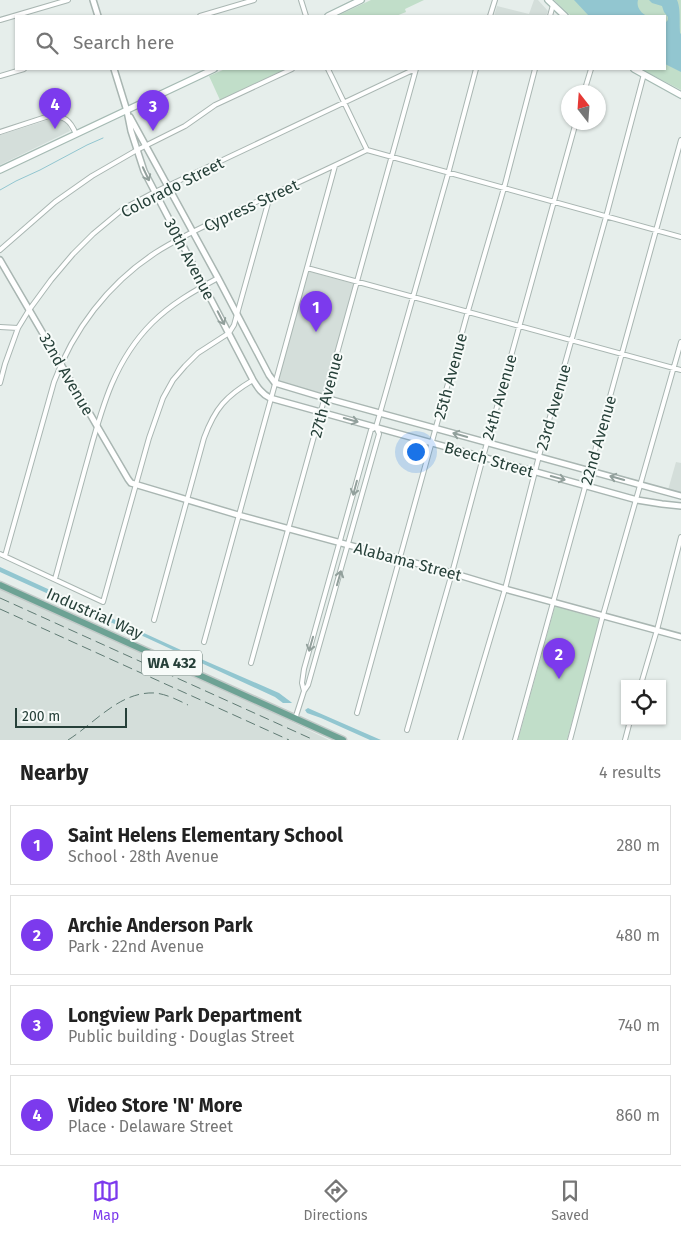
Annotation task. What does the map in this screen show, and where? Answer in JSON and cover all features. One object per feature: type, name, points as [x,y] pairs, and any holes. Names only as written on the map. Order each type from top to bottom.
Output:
[{"type":"main road","points":[[330,15],[361,0]]},
{"type":"main road","points":[[550,3],[564,15]]},
{"type":"main road","points":[[0,170],[212,70]]},
{"type":"main road","points":[[636,70],[681,95]]},
{"type":"main road","name":"Industrial Way","points":[[0,585],[343,740]]},
{"type":"street","points":[[17,15],[68,0]]},
{"type":"street","points":[[94,0],[98,15]]},
{"type":"street","points":[[203,15],[254,0]]},
{"type":"street","points":[[301,0],[306,15]]},
{"type":"street","points":[[490,15],[495,0]]},
{"type":"street","points":[[0,20],[15,16]]},
{"type":"street","points":[[0,76],[21,70]]},
{"type":"street","name":"30th Avenue","points":[[114,70],[144,171],[254,380],[261,391],[270,398]]},
{"type":"street","points":[[0,250],[55,202],[92,176],[137,150],[185,126],[215,105],[290,70]]},
{"type":"street","points":[[328,70],[367,150],[448,174],[681,237]]},
{"type":"street","name":"Colorado Street","points":[[0,383],[18,328],[29,310],[56,273],[73,254],[123,209],[155,192],[414,70]]},
{"type":"street","name":"27th Avenue","points":[[251,663],[416,70]]},
{"type":"street","points":[[295,719],[304,691],[308,685],[379,434],[376,427],[476,70]]},
{"type":"street","name":"25th Avenue","points":[[357,713],[468,311],[504,188],[535,70]]},
{"type":"street","points":[[586,85],[591,70]]},
{"type":"street","name":"23rd Avenue","points":[[460,740],[505,589],[539,456],[644,74]]},
{"type":"street","name":"30th Avenue","points":[[127,111],[275,383]]},
{"type":"street","points":[[0,132],[49,116],[55,116],[67,119],[72,124],[76,134]]},
{"type":"street","name":"24th Avenue","points":[[408,730],[574,130]]},
{"type":"street","name":"22nd Avenue","points":[[515,740],[681,140]]},
{"type":"street","name":"Cypress Street","points":[[6,556],[61,364],[78,331],[102,300],[133,269],[179,239],[367,150]]},
{"type":"street","points":[[204,642],[335,166]]},
{"type":"street","points":[[0,554],[104,602],[136,485],[163,398],[173,380],[185,366],[198,353],[229,333],[234,325],[270,196]]},
{"type":"street","name":"32nd Avenue","points":[[0,260],[128,479],[136,485]]},
{"type":"street","points":[[307,268],[681,370]]},
{"type":"street","points":[[55,579],[97,426],[107,395],[122,361],[152,323],[170,307],[218,278]]},
{"type":"street","points":[[0,327],[18,328]]},
{"type":"street","points":[[570,740],[681,342]]},
{"type":"street","points":[[154,620],[210,421],[222,404],[236,391],[254,380]]},
{"type":"street","name":"Beech Street","points":[[275,383],[681,496]]},
{"type":"street","name":"Beech Street","points":[[270,398],[637,500],[681,506]]},
{"type":"street","points":[[304,691],[302,683],[304,669],[370,430],[376,427]]},
{"type":"street","name":"Alabama Street","points":[[136,485],[505,589],[681,636]]},
{"type":"street","points":[[642,680],[681,537]]},
{"type":"street","points":[[625,740],[629,725]]},
{"type":"shaded area","points":[[534,0],[538,0],[548,11],[546,15],[494,15],[497,6],[529,14]]},
{"type":"shaded area","points":[[51,119],[64,121],[70,131],[0,165],[0,135]]},
{"type":"shaded area","points":[[308,271],[354,284],[323,394],[277,381]]},
{"type":"shaded area","points":[[676,462],[681,463],[681,494],[668,490]]},
{"type":"shaded area","points":[[0,585],[133,645],[329,740],[0,740]]},
{"type":"green space","points":[[371,0],[424,0],[405,9],[406,12],[398,15],[339,15]]},
{"type":"green space","points":[[554,0],[681,0],[681,90],[643,70],[666,70],[666,15],[570,15]]},
{"type":"green space","points":[[223,70],[284,70],[220,100],[209,76]]},
{"type":"green space","points":[[555,606],[600,619],[567,740],[518,740]]},
{"type":"water","points":[[574,0],[638,0],[640,10],[646,15],[588,15]]},
{"type":"water","points":[[649,0],[677,0],[681,34],[681,72],[666,64],[666,22],[668,17],[662,6]]},
{"type":"water","points":[[0,567],[279,693],[292,703],[283,703],[275,697],[0,572]]},
{"type":"water","points":[[308,708],[381,740],[370,740],[307,713],[305,710]]},
{"type":"waterway","points":[[0,190],[103,138]]},
{"type":"railway","points":[[0,598],[314,740]]},
{"type":"railway","points":[[0,609],[289,740]]},
{"type":"railway","points":[[68,740],[108,709],[130,697],[155,693],[168,696],[188,705]]},
{"type":"place","name":"Video Store 'N' More","points":[[55,129]]},
{"type":"place","name":"Longview Park Department","points":[[153,131]]},
{"type":"place","name":"Saint Helens Elementary School","points":[[316,332]]},
{"type":"place","name":"Archie Anderson Park","points":[[559,679]]}]
